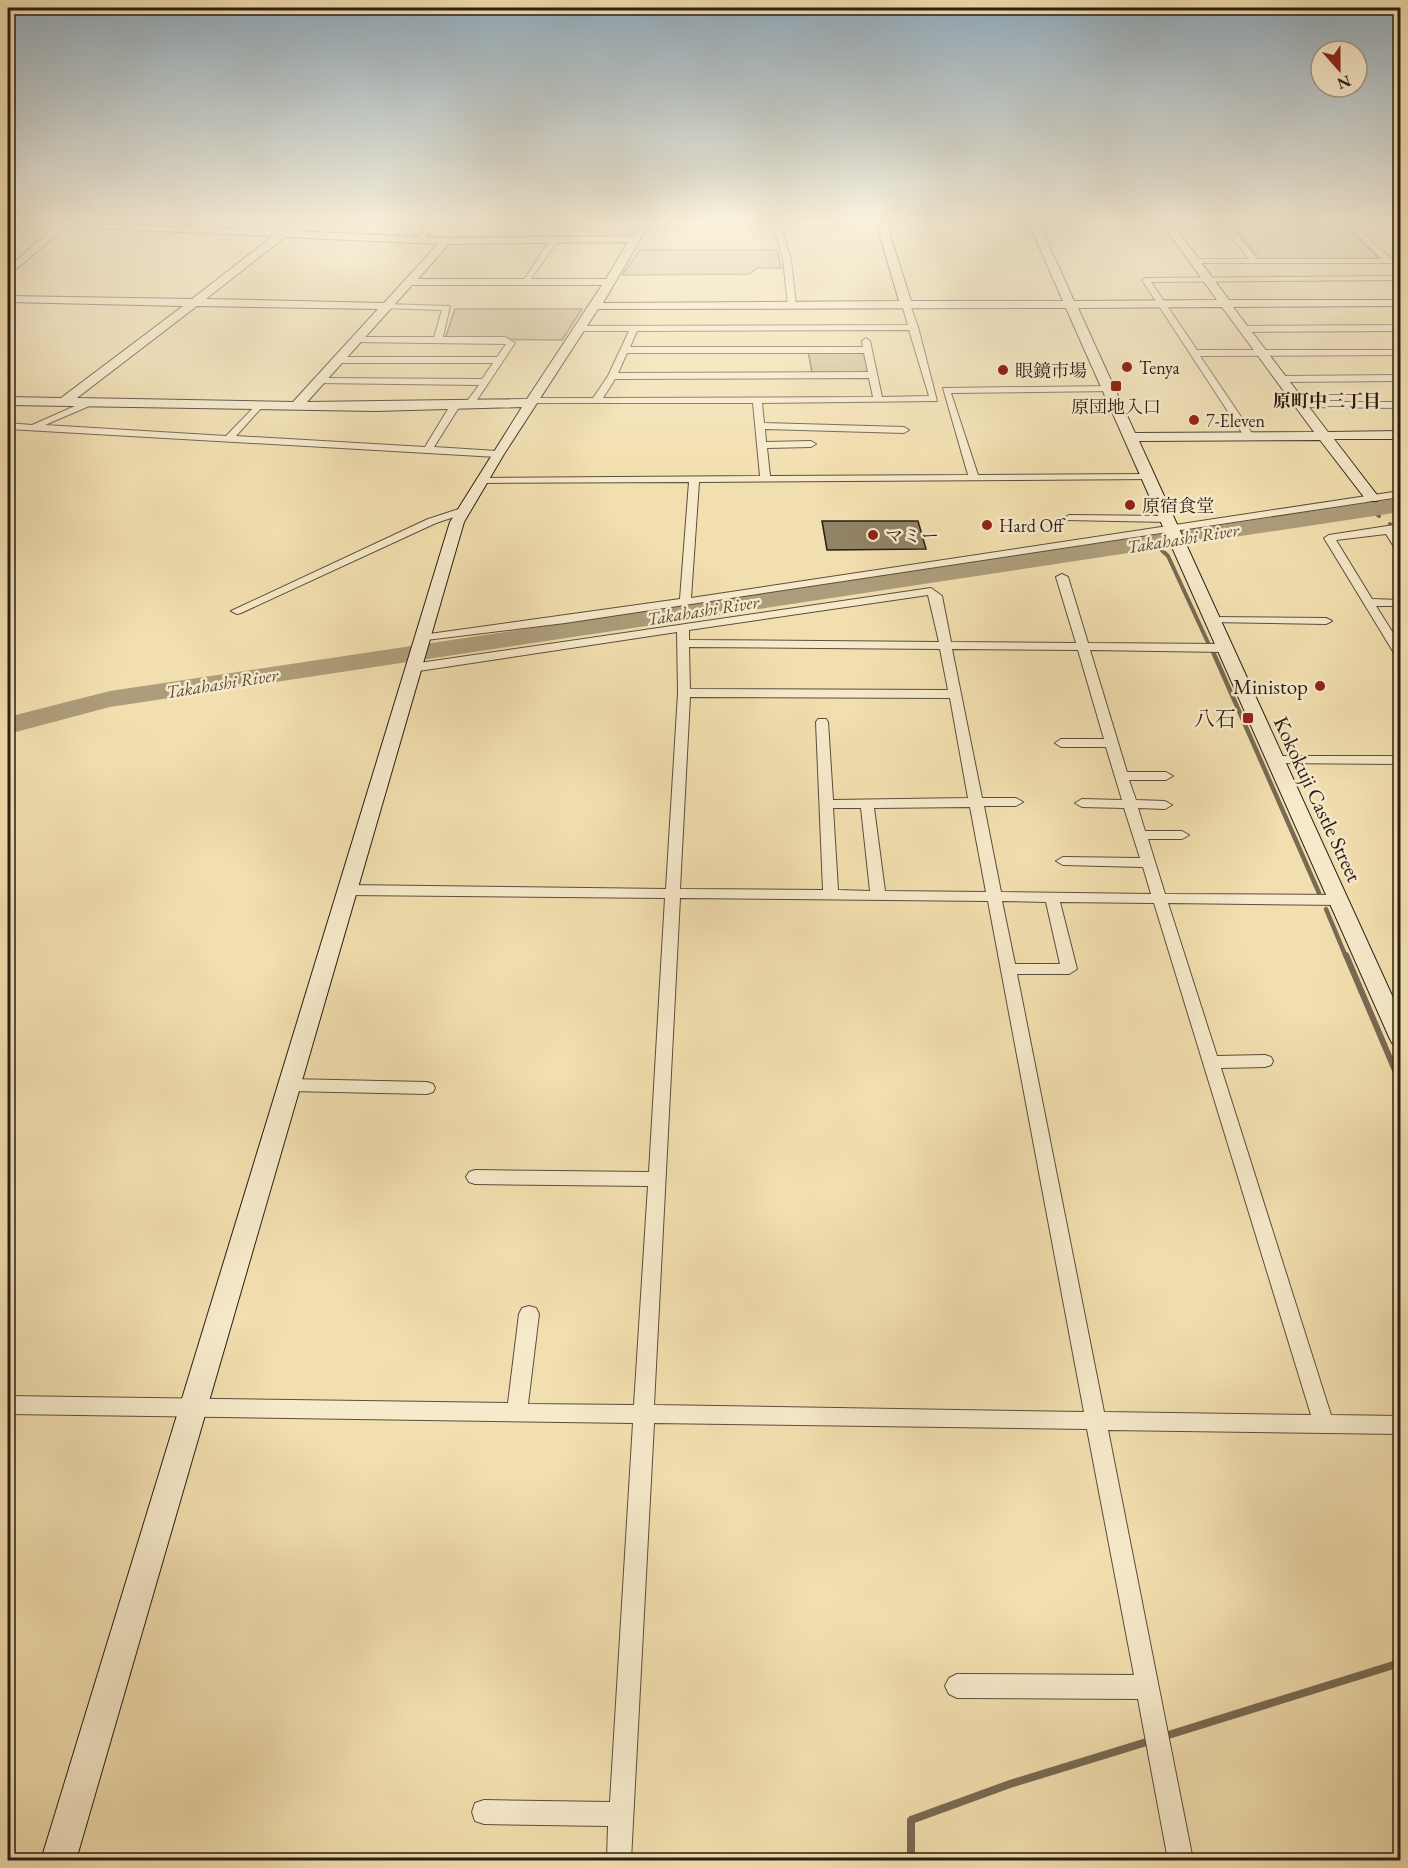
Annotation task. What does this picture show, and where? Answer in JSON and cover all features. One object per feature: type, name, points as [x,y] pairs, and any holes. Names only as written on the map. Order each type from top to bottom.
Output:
[{"type":"street","points":[[64,402],[189,306]]},
{"type":"street","points":[[296,406],[384,306]]},
{"type":"street","points":[[389,306],[447,308],[438,340]]},
{"type":"street","points":[[58,1860],[412,668],[462,511],[595,306]]},
{"type":"street","points":[[8,401],[296,406],[934,399],[906,306]]},
{"type":"street","name":"Kokokuji Castle Street","points":[[1073,306],[1174,531],[1222,648],[1341,900],[1401,1037]]},
{"type":"street","points":[[1163,306],[1249,436]]},
{"type":"street","points":[[1227,306],[1372,498]]},
{"type":"street","points":[[579,328],[914,327]]},
{"type":"street","points":[[862,328],[878,399]]},
{"type":"street","points":[[1243,328],[1401,328]]},
{"type":"street","points":[[596,401],[612,376],[634,329]]},
{"type":"street","points":[[355,340],[505,340],[511,343],[470,404]]},
{"type":"street","points":[[624,350],[868,350]]},
{"type":"street","points":[[1195,353],[1401,352]]},
{"type":"street","points":[[337,360],[498,360]]},
{"type":"street","points":[[612,376],[874,375]]},
{"type":"street","points":[[1283,379],[1401,378]]},
{"type":"street","points":[[319,381],[483,382]]},
{"type":"street","points":[[974,478],[946,390],[1110,389]]},
{"type":"street","points":[[757,400],[765,479]]},
{"type":"street","points":[[33,428],[91,402]]},
{"type":"street","points":[[426,451],[456,404]]},
{"type":"street","points":[[228,439],[259,405]]},
{"type":"street","points":[[1303,405],[1401,405]]},
{"type":"street","points":[[8,426],[497,454]]},
{"type":"street","points":[[760,426],[904,430]]},
{"type":"street","points":[[1131,437],[1401,435]]},
{"type":"street","points":[[762,444],[811,444]]},
{"type":"street","points":[[482,480],[1149,477]]},
{"type":"street","points":[[685,602],[694,480]]},
{"type":"street","points":[[421,641],[1174,531],[1401,494]]},
{"type":"street","points":[[237,611],[432,521],[462,511]]},
{"type":"street","points":[[1069,518],[1174,531]]},
{"type":"street","points":[[1398,530],[1391,534],[1401,548]]},
{"type":"street","points":[[1398,530],[1329,538],[1401,653]]},
{"type":"street","points":[[1062,577],[1121,776],[1324,1424]]},
{"type":"street","points":[[412,668],[931,591],[936,596],[1181,1860]]},
{"type":"street","points":[[1370,602],[1401,603]]},
{"type":"street","points":[[1212,620],[1326,621]]},
{"type":"street","points":[[619,1860],[684,693],[682,629]]},
{"type":"street","points":[[683,643],[1222,648]]},
{"type":"street","points":[[684,693],[955,694]]},
{"type":"street","points":[[822,722],[831,895]]},
{"type":"street","points":[[1061,743],[1111,743]]},
{"type":"street","points":[[1275,760],[1401,760]]},
{"type":"street","points":[[1121,776],[1166,776]]},
{"type":"street","points":[[826,804],[1016,802]]},
{"type":"street","points":[[867,803],[878,896]]},
{"type":"street","points":[[1082,804],[1165,805]]},
{"type":"street","points":[[1140,835],[1182,835]]},
{"type":"street","points":[[1063,861],[1148,863]]},
{"type":"street","points":[[347,890],[1341,900]]},
{"type":"street","points":[[1007,969],[1069,969],[1053,898]]},
{"type":"street","points":[[1210,1062],[1264,1061]]},
{"type":"street","points":[[289,1085],[427,1088]]},
{"type":"street","points":[[476,1177],[656,1179]]},
{"type":"street","points":[[517,1412],[529,1314]]},
{"type":"street","points":[[8,1405],[1401,1425]]},
{"type":"street","points":[[957,1686],[1147,1687]]},
{"type":"street","points":[[484,1812],[621,1814]]},
{"type":"shaded area","points":[[455,309],[582,309],[562,340],[445,339]]},
{"type":"shaded area","points":[[808,351],[862,351],[867,354],[871,370],[812,373]]},
{"type":"building","name":"マミー","points":[[822,521],[918,521],[926,549],[827,550]]},
{"type":"waterway","name":"Takahashi River","points":[[8,726],[110,699],[1400,505]]},
{"type":"waterway","name":"Takahashi River","points":[[1370,509],[1379,516]]},
{"type":"waterway","points":[[1390,524],[1400,539]]},
{"type":"waterway","points":[[1155,544],[1168,556],[1210,647]]},
{"type":"waterway","points":[[1210,645],[1319,893]]},
{"type":"waterway","points":[[1326,909],[1346,957]]},
{"type":"waterway","points":[[1346,955],[1400,1082]]},
{"type":"waterway","points":[[1162,1737],[1400,1663]]},
{"type":"waterway","points":[[911,1860],[911,1820],[1010,1784],[1153,1740]]},
{"type":"place","name":"Tenya","points":[[1127,367]]},
{"type":"place","name":"眼鏡市場","points":[[1003,370]]},
{"type":"place","name":"原団地入口","points":[[1116,386]]},
{"type":"place","name":"7-Eleven","points":[[1194,420]]},
{"type":"place","name":"原宿食堂","points":[[1130,505]]},
{"type":"place","name":"Hard Off","points":[[987,525]]},
{"type":"place","name":"マミー","points":[[873,535]]},
{"type":"place","name":"Ministop","points":[[1320,686]]},
{"type":"place","name":"八石","points":[[1248,718]]},
{"type":"district","name":"原町中三丁目","points":[[1327,400]]}]
